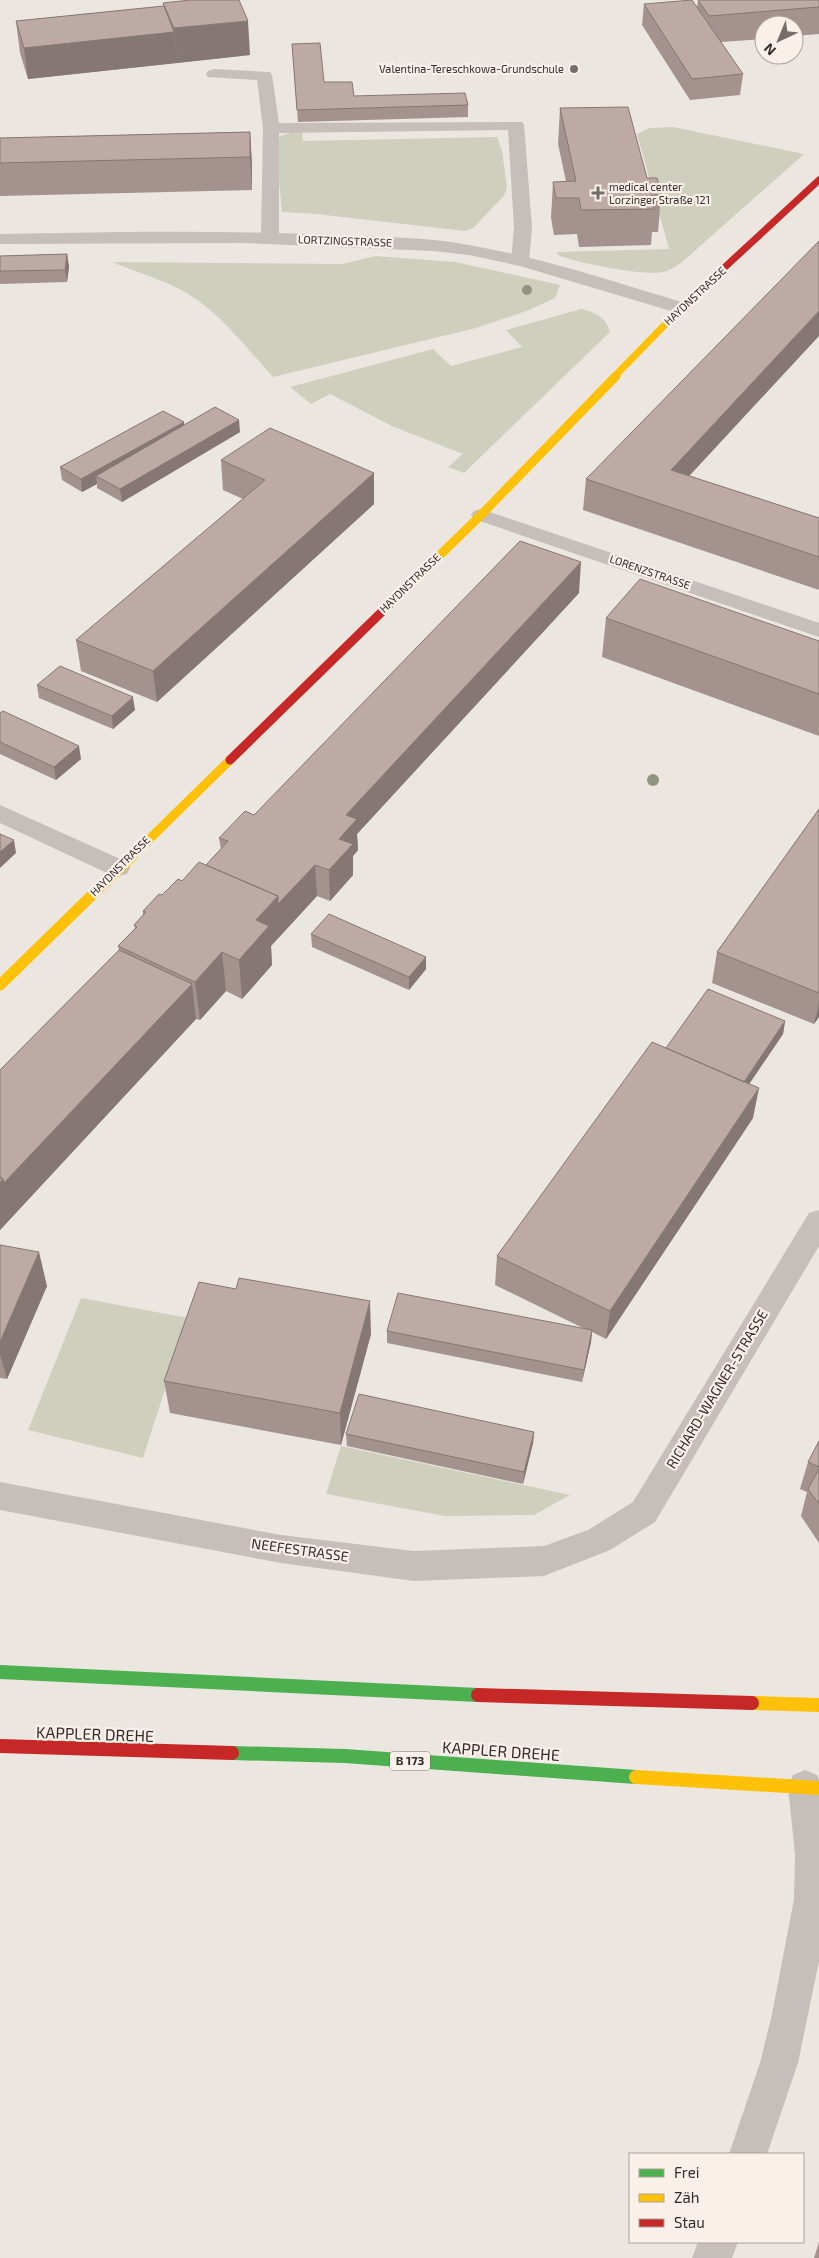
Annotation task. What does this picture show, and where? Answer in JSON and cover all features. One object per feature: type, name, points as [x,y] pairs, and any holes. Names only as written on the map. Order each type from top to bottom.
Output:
[{"type":"street","points":[[214,74],[264,75],[271,128],[270,238]]},
{"type":"street","points":[[271,128],[516,125],[523,227],[520,261]]},
{"type":"street","name":"HAYDNSTRASSE","points":[[0,985],[481,515],[681,308],[819,180]]},
{"type":"street","name":"LORTZINGSTRASSE","points":[[0,240],[118,236],[270,238],[402,243],[468,250],[520,261],[681,308]]},
{"type":"street","name":"LORENZSTRASSE","points":[[481,515],[819,630]]},
{"type":"street","points":[[0,813],[118,868]]},
{"type":"street","name":"RICHARD-WAGNER-STRASSE","points":[[599,1540],[644,1512],[819,1221]]},
{"type":"street","name":"NEEFESTRASSE","points":[[0,1496],[281,1549],[414,1566],[544,1561],[599,1540]]},
{"type":"street","points":[[0,1672],[505,1696],[819,1705]]},
{"type":"street","name":"KAPPLER DREHE","points":[[0,1746],[345,1756],[638,1778],[812,1787]]},
{"type":"street","points":[[748,2153],[779,2063],[791,2014],[812,1900],[812,1787]]},
{"type":"street","points":[[712,2258],[718,2243]]},
{"type":"green space","points":[[673,127],[804,154],[681,263],[667,271],[645,273],[630,271],[598,266],[560,256],[556,252],[669,249],[637,134],[649,128]]},
{"type":"green space","points":[[297,131],[302,132],[303,141],[497,137],[502,151],[507,187],[504,196],[473,228],[465,231],[316,214],[282,212],[275,140],[283,135]]},
{"type":"green space","points":[[375,256],[455,262],[560,285],[555,298],[529,310],[476,328],[273,377],[229,328],[191,295],[169,284],[112,262],[342,264]]},
{"type":"green space","points":[[581,309],[603,319],[610,332],[464,473],[448,467],[463,454],[392,426],[330,394],[311,404],[290,387],[433,349],[451,366],[522,347],[506,330]]},
{"type":"green space","points":[[81,1298],[188,1318],[143,1458],[28,1430]]},
{"type":"green space","points":[[341,1446],[570,1495],[534,1515],[445,1516],[326,1494]]},
{"type":"building","points":[[190,0],[239,0],[248,21],[174,28],[163,3]]},
{"type":"building","points":[[692,0],[743,74],[692,79],[644,4]]},
{"type":"building","points":[[698,0],[819,0],[819,7],[709,16]]},
{"type":"building","points":[[164,6],[174,32],[24,48],[16,21]]},
{"type":"building","points":[[320,43],[324,82],[352,82],[354,96],[465,93],[468,105],[297,110],[292,44]]},
{"type":"building","points":[[628,107],[647,178],[657,178],[661,195],[651,195],[654,209],[581,210],[579,198],[556,198],[553,182],[576,181],[560,108]]},
{"type":"building","points":[[250,132],[250,157],[0,163],[0,138]]},
{"type":"building","points":[[819,241],[819,311],[671,470],[819,518],[819,557],[586,479]]},
{"type":"building","points":[[67,254],[65,270],[0,271],[0,256]]},
{"type":"building","points":[[215,407],[239,420],[120,489],[96,476]]},
{"type":"building","points":[[163,411],[184,422],[81,479],[60,467]]},
{"type":"building","points":[[270,428],[374,473],[153,671],[76,640],[265,480],[221,460]]},
{"type":"building","points":[[520,541],[581,562],[346,815],[357,819],[339,839],[353,844],[329,870],[315,865],[278,904],[278,896],[206,865],[228,841],[219,838],[245,811],[254,815]]},
{"type":"building","points":[[640,579],[819,641],[819,694],[606,618]]},
{"type":"building","points":[[60,666],[133,697],[112,716],[37,685]]},
{"type":"building","points":[[3,711],[79,746],[54,767],[0,742],[0,713]]},
{"type":"building","points":[[819,809],[819,993],[717,952]]},
{"type":"building","points":[[0,834],[14,840],[0,852]]},
{"type":"building","points":[[199,862],[278,896],[256,920],[269,926],[239,960],[222,952],[195,982],[118,946],[137,927],[134,925],[146,912],[143,911],[159,894],[162,895],[178,879],[182,881]]},
{"type":"building","points":[[329,914],[426,957],[409,977],[311,934]]},
{"type":"building","points":[[119,950],[192,984],[4,1183],[0,1177],[0,1070]]},
{"type":"building","points":[[708,989],[785,1021],[744,1082],[666,1048]]},
{"type":"building","points":[[652,1042],[759,1088],[610,1311],[497,1256]]},
{"type":"building","points":[[0,1245],[39,1252],[0,1342]]},
{"type":"building","points":[[239,1278],[370,1301],[340,1413],[164,1381],[199,1282],[236,1289]]},
{"type":"building","points":[[398,1293],[592,1330],[584,1370],[387,1331]]},
{"type":"building","points":[[359,1394],[534,1432],[524,1472],[346,1434]]},
{"type":"building","points":[[819,1441],[819,1467],[808,1462]]},
{"type":"building","points":[[819,1469],[819,1504],[808,1489]]},
{"type":"traffic: fast","points":[[0,1672],[478,1695]]},
{"type":"traffic: fast","points":[[232,1753],[345,1756],[636,1777]]},
{"type":"traffic: slow","points":[[395,599],[481,515],[685,304]]},
{"type":"traffic: slow","points":[[0,985],[230,760]]},
{"type":"traffic: slow","points":[[752,1703],[819,1705]]},
{"type":"traffic: slow","points":[[636,1777],[819,1788]]},
{"type":"traffic: jam","points":[[685,304],[819,180]]},
{"type":"traffic: jam","points":[[230,760],[395,599]]},
{"type":"traffic: jam","points":[[478,1695],[752,1703]]},
{"type":"traffic: jam","points":[[0,1746],[232,1753]]},
{"type":"place","name":"Valentina-Tereschkowa-Grundschule","points":[[574,69]]},
{"type":"place","name":"medical center Lorzinger Straße 121","points":[[598,193]]}]
